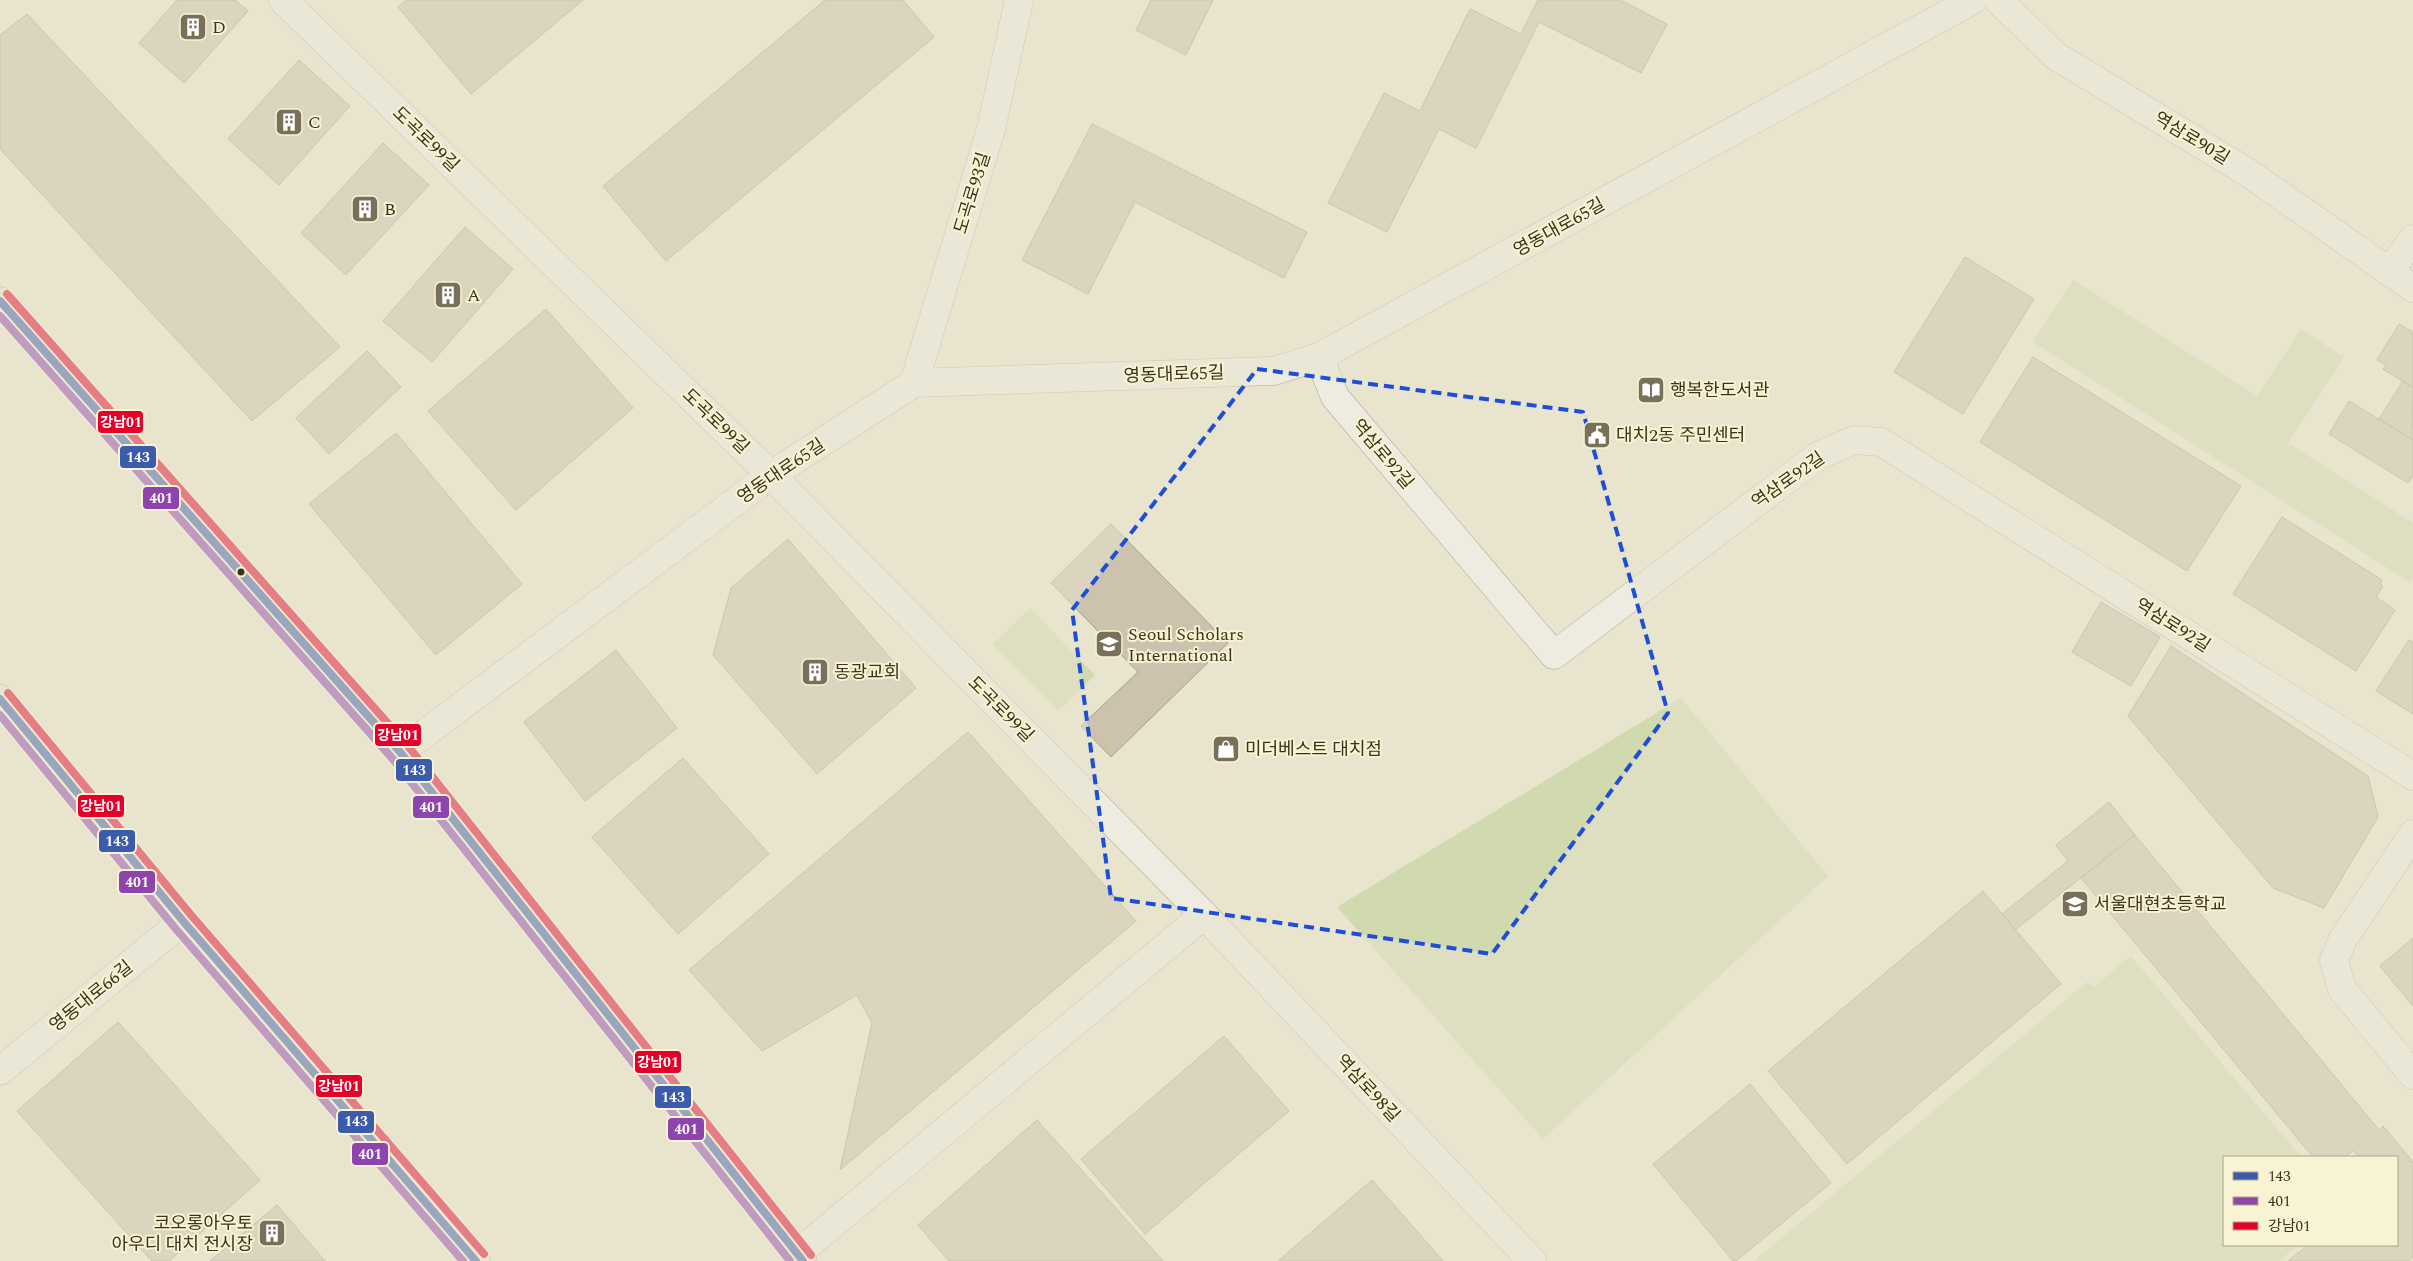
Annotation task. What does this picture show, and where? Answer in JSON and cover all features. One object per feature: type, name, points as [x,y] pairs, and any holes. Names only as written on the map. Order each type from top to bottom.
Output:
[{"type":"main road","points":[[0,301],[400,752],[800,1257]]},
{"type":"main road","points":[[0,699],[183,921],[476,1261]]},
{"type":"street","name":"도곡로99길","points":[[283,0],[772,475],[1204,915]]},
{"type":"street","name":"도곡로93길","points":[[914,383],[991,129],[1019,0]]},
{"type":"street","name":"영동대로65길","points":[[400,752],[772,475],[914,383],[1274,371],[1319,357],[1974,0]]},
{"type":"street","name":"역삼로90길","points":[[1998,0],[2056,56],[2247,172],[2413,288]]},
{"type":"street","points":[[2390,272],[2413,239]]},
{"type":"street","name":"역삼로92길","points":[[1319,357],[1335,398],[1554,655],[1818,456],[1854,440],[1880,442],[2413,776]]},
{"type":"street","points":[[2413,834],[2343,939],[2334,960],[2342,989],[2413,1075]]},
{"type":"street","points":[[800,1257],[1204,915]]},
{"type":"street","name":"역삼로98길","points":[[1204,915],[1532,1261]]},
{"type":"street","name":"영동대로66길","points":[[0,1071],[183,921]]},
{"type":"highlighted area","points":[[1257,369],[1583,412],[1668,713],[1492,954],[1111,898],[1072,610]]},
{"type":"green space","points":[[2073,280],[2257,396],[2301,329],[2344,357],[2288,443],[2413,523],[2413,579],[2411,583],[2033,342]]},
{"type":"green space","points":[[1030,608],[1095,675],[1058,711],[993,644]]},
{"type":"green space","points":[[1681,698],[1828,876],[1543,1139],[1337,907]]},
{"type":"green space","points":[[2131,956],[2300,1156],[2223,1156],[2223,1246],[2297,1246],[2279,1261],[1754,1261],[2087,982],[2094,987]]},
{"type":"building","name":"D","points":[[177,0],[235,0],[248,11],[184,83],[139,43]]},
{"type":"building","points":[[406,0],[583,0],[471,94],[398,7]]},
{"type":"building","points":[[825,0],[903,0],[934,37],[666,261],[603,186]]},
{"type":"building","points":[[1151,0],[1213,0],[1186,55],[1136,30]]},
{"type":"building","points":[[1538,0],[1620,0],[1667,24],[1641,73],[1539,22],[1476,148],[1439,129],[1387,232],[1328,203],[1384,93],[1420,111],[1470,9],[1521,34]]},
{"type":"building","points":[[27,14],[340,347],[252,421],[0,149],[0,35]]},
{"type":"building","name":"C","points":[[299,60],[350,106],[279,185],[228,139]]},
{"type":"building","points":[[1092,124],[1307,232],[1284,278],[1135,202],[1088,294],[1022,260]]},
{"type":"building","name":"B","points":[[383,143],[429,185],[346,275],[301,233]]},
{"type":"building","name":"A","points":[[465,227],[513,269],[432,362],[383,321]]},
{"type":"building","points":[[1965,257],[2034,299],[1963,414],[1894,372]]},
{"type":"building","points":[[546,309],[633,408],[516,510],[428,411]]},
{"type":"building","points":[[2399,324],[2413,332],[2413,388],[2383,369],[2386,365],[2377,360]]},
{"type":"building","points":[[367,351],[401,387],[329,454],[296,418]]},
{"type":"building","points":[[2033,357],[2241,486],[2187,571],[1980,442]]},
{"type":"building","points":[[2403,381],[2413,388],[2412,440],[2379,419]]},
{"type":"building","points":[[2349,401],[2413,440],[2413,476],[2408,483],[2329,434]]},
{"type":"building","points":[[396,433],[522,584],[436,655],[309,504]]},
{"type":"building","points":[[2282,517],[2382,580],[2380,584],[2383,586],[2376,597],[2395,610],[2356,671],[2233,594]]},
{"type":"building","points":[[1111,524],[1228,643],[1111,757],[1081,726],[1138,672],[1051,583]]},
{"type":"building","name":"동광교회","points":[[788,539],[916,688],[817,774],[713,655],[731,588]]},
{"type":"building","points":[[2101,602],[2160,637],[2131,686],[2072,652]]},
{"type":"building","points":[[2409,640],[2413,642],[2413,714],[2376,691]]},
{"type":"building","points":[[2171,646],[2368,776],[2378,817],[2324,908],[2273,888],[2128,716]]},
{"type":"building","points":[[616,650],[677,728],[585,801],[524,722]]},
{"type":"building","points":[[968,732],[1136,921],[840,1170],[872,1023],[857,995],[762,1051],[689,970]]},
{"type":"building","points":[[683,758],[769,854],[678,934],[592,837]]},
{"type":"building","points":[[2109,802],[2135,835],[2015,930],[2002,914],[2068,861],[2056,845]]},
{"type":"building","points":[[2135,835],[2379,1130],[2383,1126],[2413,1162],[2413,1257],[2409,1261],[2288,1261],[2307,1246],[2398,1246],[2398,1156],[2358,1156],[2353,1151],[2346,1156],[2312,1156],[2081,878]]},
{"type":"building","points":[[1983,891],[2061,984],[1847,1164],[1768,1071]]},
{"type":"building","points":[[2413,938],[2413,1006],[2380,966]]},
{"type":"building","points":[[118,1022],[260,1180],[169,1261],[152,1261],[17,1111]]},
{"type":"building","points":[[1224,1036],[1289,1111],[1145,1234],[1081,1159]]},
{"type":"building","points":[[1750,1084],[1831,1183],[1736,1261],[1733,1261],[1653,1164]]},
{"type":"building","points":[[1037,1120],[1163,1261],[949,1261],[918,1225]]},
{"type":"building","points":[[1372,1180],[1443,1261],[1278,1261]]},
{"type":"building","name":"코오롱아우토 아우디 대치 전시장","points":[[277,1205],[325,1261],[210,1261]]},
{"type":"transit line","name":"강남01","points":[[7,294],[408,746],[811,1255]]},
{"type":"transit line","name":"143","points":[[0,301],[400,752],[803,1261]]},
{"type":"transit line","name":"401","points":[[0,316],[392,758],[790,1261]]},
{"type":"transit line","name":"강남01","points":[[8,693],[191,915],[484,1254]]},
{"type":"transit line","name":"143","points":[[0,699],[183,921],[476,1261]]},
{"type":"transit line","name":"401","points":[[0,715],[175,928],[463,1261]]},
{"type":"place","name":"D","points":[[193,27]]},
{"type":"place","name":"C","points":[[289,122]]},
{"type":"place","name":"B","points":[[365,209]]},
{"type":"place","name":"A","points":[[448,295]]},
{"type":"place","name":"행복한도서관","points":[[1651,390]]},
{"type":"place","name":"대치2동 주민센터","points":[[1597,435]]},
{"type":"place","name":"Seoul Scholars International","points":[[1109,644]]},
{"type":"place","name":"동광교회","points":[[815,672]]},
{"type":"place","name":"미더베스트 대치점","points":[[1226,749]]},
{"type":"place","name":"서울대현초등학교","points":[[2075,904]]},
{"type":"place","name":"코오롱아우토 아우디 대치 전시장","points":[[272,1233]]}]
